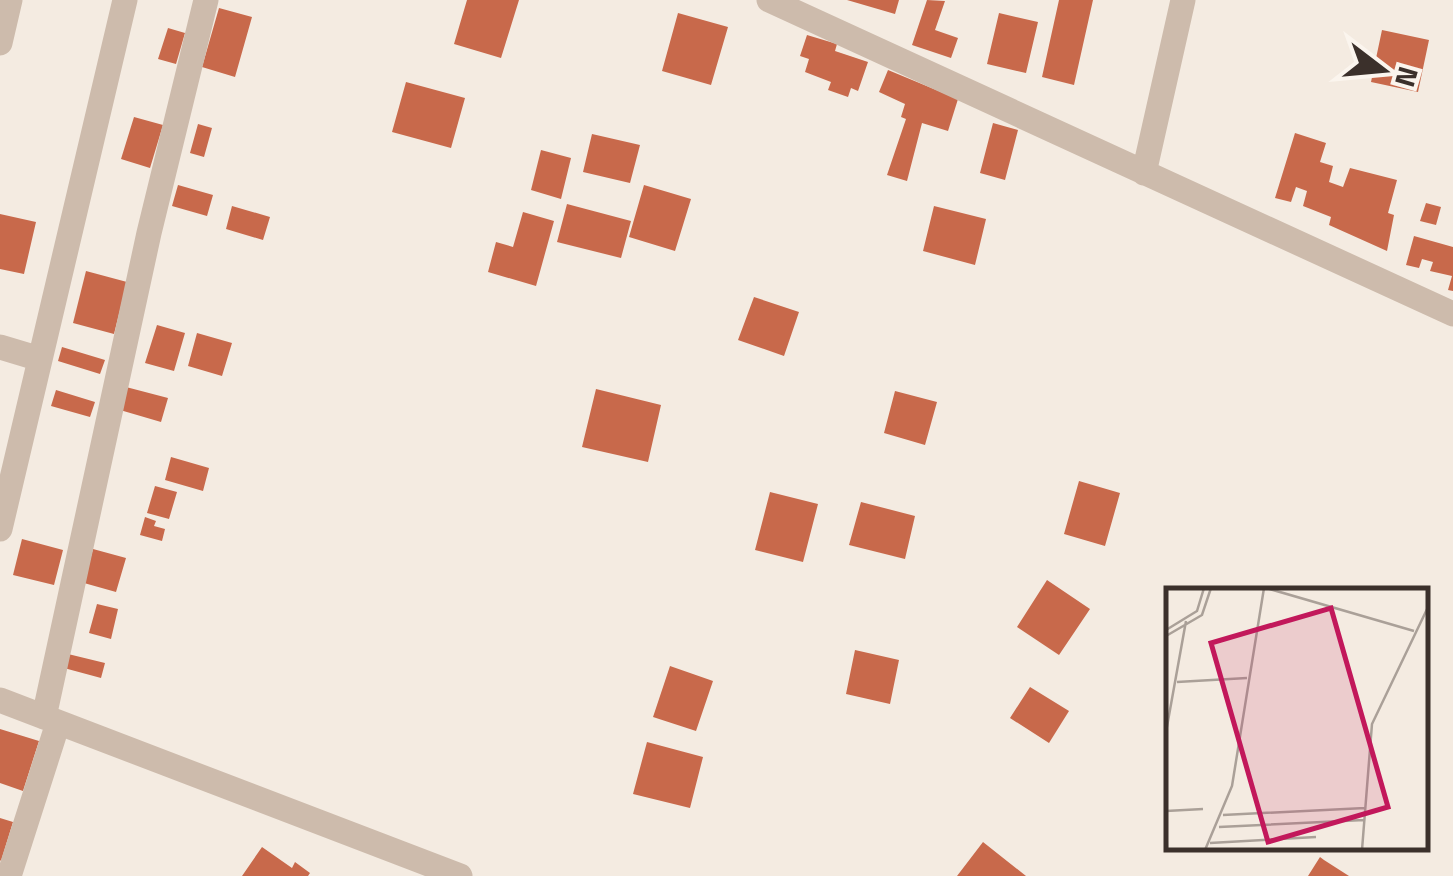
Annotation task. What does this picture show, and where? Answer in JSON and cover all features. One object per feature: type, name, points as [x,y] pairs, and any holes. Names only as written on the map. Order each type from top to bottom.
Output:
[{"type":"street","points":[[0,43],[10,0]]},
{"type":"street","points":[[0,529],[125,0]]},
{"type":"street","points":[[9,876],[51,720],[149,234],[206,0]]},
{"type":"street","points":[[770,0],[1453,314]]},
{"type":"street","points":[[1144,173],[1183,0]]},
{"type":"street","points":[[0,347],[40,359]]},
{"type":"street","points":[[0,700],[460,876]]},
{"type":"building","points":[[467,0],[519,0],[501,58],[454,44]]},
{"type":"building","points":[[847,0],[899,0],[895,14]]},
{"type":"building","points":[[927,0],[945,1],[935,30],[958,38],[951,58],[912,45]]},
{"type":"building","points":[[1059,0],[1093,0],[1074,85],[1042,77]]},
{"type":"building","points":[[219,8],[252,17],[235,77],[202,67]]},
{"type":"building","points":[[678,13],[728,27],[711,85],[662,71]]},
{"type":"building","points":[[999,13],[1038,22],[1026,73],[987,64]]},
{"type":"building","points":[[168,28],[185,33],[176,64],[158,59]]},
{"type":"building","points":[[1382,30],[1429,40],[1418,92],[1371,82]]},
{"type":"building","points":[[807,35],[837,44],[835,51],[868,62],[858,91],[851,88],[848,97],[828,90],[831,82],[805,72],[809,59],[800,56]]},
{"type":"building","points":[[888,70],[958,99],[948,131],[922,123],[907,181],[887,175],[906,119],[901,117],[905,104],[879,92]]},
{"type":"building","points":[[406,82],[465,98],[451,148],[392,132]]},
{"type":"building","points":[[134,117],[163,125],[150,168],[121,159]]},
{"type":"building","points":[[993,123],[1018,130],[1005,180],[980,173]]},
{"type":"building","points":[[198,124],[212,128],[204,157],[190,153]]},
{"type":"building","points":[[1295,133],[1326,143],[1320,162],[1333,166],[1329,182],[1343,187],[1350,168],[1397,180],[1388,213],[1394,215],[1387,251],[1329,225],[1331,217],[1303,206],[1307,191],[1296,187],[1291,202],[1275,198]]},
{"type":"building","points":[[592,134],[640,145],[630,183],[583,172]]},
{"type":"building","points":[[541,150],[571,158],[561,199],[531,190]]},
{"type":"building","points":[[178,185],[213,195],[207,216],[172,206]]},
{"type":"building","points":[[644,185],[691,199],[675,251],[629,237]]},
{"type":"building","points":[[1426,203],[1441,207],[1436,225],[1420,221]]},
{"type":"building","points":[[567,204],[631,221],[621,258],[557,242]]},
{"type":"building","points":[[232,206],[270,217],[263,240],[226,229]]},
{"type":"building","points":[[934,206],[986,219],[975,265],[923,251]]},
{"type":"building","points":[[523,212],[554,221],[536,286],[488,272],[496,242],[513,247]]},
{"type":"building","points":[[0,214],[36,222],[24,274],[0,269]]},
{"type":"building","points":[[1414,236],[1453,247],[1453,291],[1448,290],[1452,276],[1430,271],[1433,262],[1422,259],[1419,268],[1406,265]]},
{"type":"building","points":[[86,271],[127,282],[114,334],[73,323]]},
{"type":"building","points":[[754,297],[799,312],[784,356],[738,340]]},
{"type":"building","points":[[157,325],[185,333],[174,371],[145,363]]},
{"type":"building","points":[[197,333],[232,343],[222,376],[188,366]]},
{"type":"building","points":[[62,347],[105,360],[100,374],[58,361]]},
{"type":"building","points":[[126,387],[168,398],[161,422],[120,410]]},
{"type":"building","points":[[596,389],[661,405],[648,462],[582,447]]},
{"type":"building","points":[[56,390],[95,402],[90,417],[51,406]]},
{"type":"building","points":[[895,391],[937,402],[925,445],[884,433]]},
{"type":"building","points":[[171,457],[209,468],[203,491],[165,480]]},
{"type":"building","points":[[1079,481],[1120,493],[1105,546],[1064,534]]},
{"type":"building","points":[[155,486],[177,492],[169,519],[147,513]]},
{"type":"building","points":[[770,492],[818,504],[803,562],[755,550]]},
{"type":"building","points":[[861,502],[915,516],[905,559],[849,545]]},
{"type":"building","points":[[145,517],[156,521],[154,526],[165,529],[162,541],[140,535]]},
{"type":"building","points":[[22,539],[63,550],[54,585],[13,575]]},
{"type":"building","points":[[93,549],[126,558],[116,592],[84,583]]},
{"type":"building","points":[[1047,580],[1090,609],[1059,655],[1017,627]]},
{"type":"building","points":[[97,604],[118,609],[111,639],[89,633]]},
{"type":"building","points":[[855,650],[899,660],[890,704],[846,694]]},
{"type":"building","points":[[68,654],[105,663],[101,678],[64,668]]},
{"type":"building","points":[[670,666],[713,681],[696,731],[653,717]]},
{"type":"building","points":[[1030,687],[1069,711],[1049,743],[1010,718]]},
{"type":"building","points":[[0,729],[39,741],[23,791],[0,783]]},
{"type":"building","points":[[647,742],[703,757],[690,808],[633,794]]},
{"type":"building","points":[[0,818],[13,822],[1,861],[0,860]]},
{"type":"building","points":[[983,842],[1026,876],[957,876]]},
{"type":"building","points":[[262,847],[292,868],[295,862],[310,873],[242,876]]},
{"type":"building","points":[[1320,857],[1324,860],[1349,876],[1308,876]]}]
